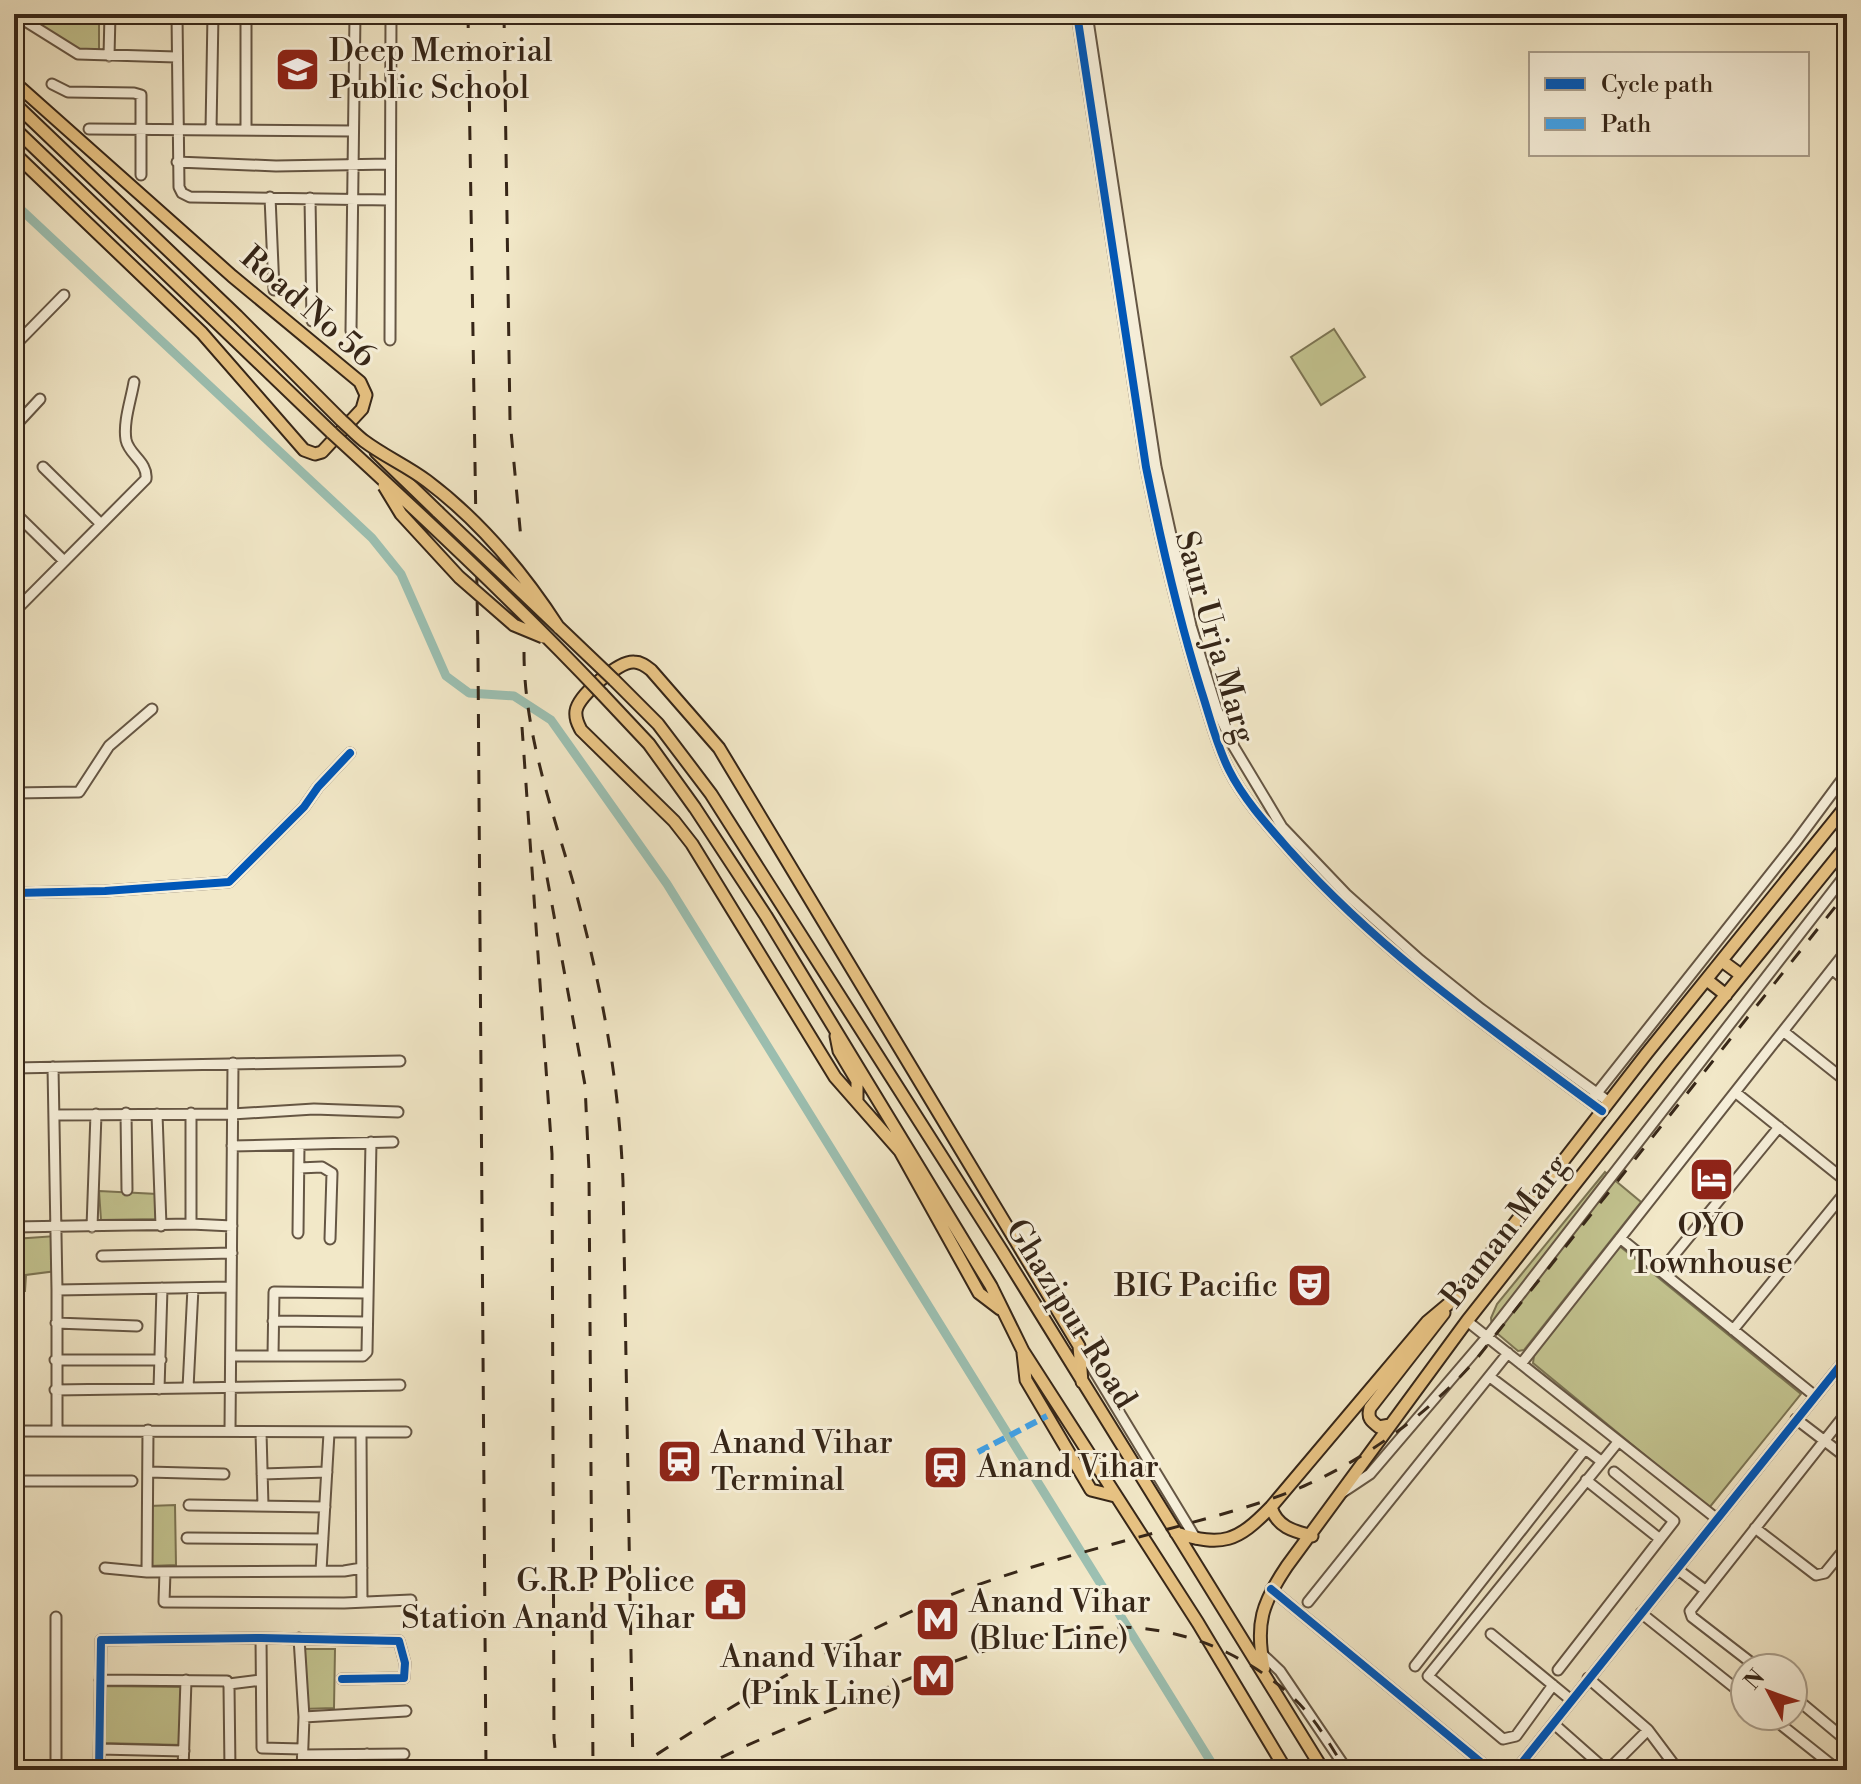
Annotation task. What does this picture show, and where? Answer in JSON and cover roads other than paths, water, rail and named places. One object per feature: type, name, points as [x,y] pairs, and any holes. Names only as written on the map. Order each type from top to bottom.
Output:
[{"type":"main road","name":"Road No 56","points":[[14,82],[232,276],[360,382],[366,395],[362,409],[322,452],[315,454],[304,450],[202,333],[14,153]]},
{"type":"main road","name":"Ghazipur Road","points":[[14,103],[658,724],[711,794],[900,1090],[1323,1770]]},
{"type":"main road","points":[[14,128],[376,473],[401,514],[459,577],[514,625],[551,640]]},
{"type":"main road","name":"Ghazipur Road","points":[[376,473],[551,640],[649,744],[695,808],[834,1030],[848,1047],[981,1270],[1023,1351],[1198,1623],[1286,1770]]},
{"type":"main road","points":[[1000,1309],[979,1293],[900,1151],[835,1077],[692,844],[664,811],[581,730],[575,716],[579,702],[598,682],[623,664],[638,662],[651,670],[719,748],[1079,1346],[1082,1382]]},
{"type":"main road","name":"Baman Marg","points":[[1176,1533],[1203,1541],[1231,1538],[1252,1526],[1271,1507],[1427,1322],[1452,1301],[1847,805]]},
{"type":"main road","name":"Baman Marg","points":[[1266,1676],[1259,1642],[1261,1617],[1271,1589],[1467,1321],[1847,845]]},
{"type":"main road","points":[[1722,961],[1741,975]]},
{"type":"main road","points":[[1707,980],[1726,995]]},
{"type":"main road","points":[[834,1030],[839,1051],[857,1081],[857,1102]]},
{"type":"main road","points":[[900,1090],[920,1078]]},
{"type":"main road","points":[[1390,1425],[1379,1427],[1372,1422],[1370,1408],[1452,1301]]},
{"type":"main road","points":[[1271,1507],[1276,1520],[1282,1525],[1312,1536]]},
{"type":"street","points":[[14,14],[72,52],[176,57]]},
{"type":"street","points":[[109,56],[110,14]]},
{"type":"street","points":[[177,14],[177,162],[179,187],[185,196],[390,200]]},
{"type":"street","points":[[211,130],[213,14]]},
{"type":"street","points":[[246,14],[246,130]]},
{"type":"street","points":[[351,331],[355,14]]},
{"type":"street","points":[[390,340],[391,14]]},
{"type":"street","name":"Saur Urja Marg","points":[[1077,14],[1096,102],[1156,467],[1191,626],[1217,710],[1234,747],[1282,827],[1346,894],[1481,1009],[1596,1093],[1606,1107]]},
{"type":"street","name":"Saur Urja Marg","points":[[1087,14],[1096,102],[1146,467],[1181,627],[1218,747],[1231,773],[1267,823],[1310,872],[1412,966],[1589,1102],[1606,1107]]},
{"type":"street","points":[[52,84],[68,92],[138,93],[142,100],[141,175]]},
{"type":"street","points":[[89,129],[353,131]]},
{"type":"street","points":[[177,162],[276,166],[390,164]]},
{"type":"street","points":[[270,197],[274,290]]},
{"type":"street","points":[[310,198],[312,321]]},
{"type":"street","points":[[14,346],[64,295]]},
{"type":"street","points":[[14,612],[146,479],[146,470],[129,448],[126,436],[134,382]]},
{"type":"street","points":[[14,427],[40,399]]},
{"type":"street","points":[[43,467],[100,523]]},
{"type":"street","points":[[14,512],[64,561]]},
{"type":"street","points":[[1167,567],[1178,565]]},
{"type":"street","points":[[14,793],[79,792],[109,746],[152,709]]},
{"type":"street","points":[[14,893],[105,891],[229,882],[304,807],[350,753]]},
{"type":"street","points":[[1589,1102],[1847,773]]},
{"type":"street","points":[[1340,1493],[1370,1474],[1487,1337],[1847,873]]},
{"type":"street","points":[[1521,1364],[1847,950]]},
{"type":"street","points":[[1832,969],[1847,982]]},
{"type":"street","points":[[1783,1031],[1847,1082]]},
{"type":"street","points":[[14,1068],[400,1061]]},
{"type":"street","points":[[230,1431],[233,1063]]},
{"type":"street","points":[[53,1067],[57,1431]]},
{"type":"street","points":[[1735,1092],[1847,1182]]},
{"type":"street","points":[[54,1115],[232,1114],[314,1109],[398,1112]]},
{"type":"street","points":[[126,1113],[127,1190]]},
{"type":"street","points":[[191,1113],[191,1224]]},
{"type":"street","points":[[92,1227],[96,1114]]},
{"type":"street","points":[[157,1114],[161,1226]]},
{"type":"street","points":[[1661,1271],[1779,1127]]},
{"type":"street","points":[[232,1356],[363,1356],[368,1350],[366,1293],[371,1142]]},
{"type":"street","points":[[232,1146],[393,1142]]},
{"type":"street","points":[[298,1233],[299,1145]]},
{"type":"street","points":[[299,1168],[322,1167],[332,1173],[330,1239]]},
{"type":"street","points":[[1733,1330],[1847,1190]]},
{"type":"street","points":[[14,1227],[232,1226]]},
{"type":"street","points":[[1620,1238],[1815,1396]]},
{"type":"street","points":[[102,1256],[232,1253]]},
{"type":"street","points":[[57,1290],[231,1287]]},
{"type":"street","points":[[159,1389],[162,1288]]},
{"type":"street","points":[[188,1388],[193,1288]]},
{"type":"street","points":[[273,1356],[273,1295],[277,1291],[366,1293]]},
{"type":"street","points":[[273,1321],[367,1322]]},
{"type":"street","points":[[1467,1321],[1717,1519]]},
{"type":"street","points":[[56,1323],[137,1326]]},
{"type":"street","points":[[1079,1346],[1196,1539]]},
{"type":"street","points":[[1308,1602],[1508,1353]]},
{"type":"street","points":[[1271,1589],[1483,1764],[1517,1770],[1847,1357]]},
{"type":"street","points":[[55,1360],[161,1360]]},
{"type":"street","points":[[1490,1377],[1601,1461]]},
{"type":"street","points":[[55,1390],[400,1385]]},
{"type":"street","points":[[1737,1652],[1692,1617],[1692,1607],[1847,1412]]},
{"type":"street","points":[[1796,1419],[1847,1458]]},
{"type":"street","points":[[147,1572],[148,1430]]},
{"type":"street","points":[[14,1431],[406,1432]]},
{"type":"street","points":[[261,1432],[263,1506]]},
{"type":"street","points":[[321,1571],[329,1433]]},
{"type":"street","points":[[361,1433],[362,1602]]},
{"type":"street","points":[[1553,1685],[1516,1736],[1503,1739],[1428,1676],[1618,1442]]},
{"type":"street","points":[[1415,1666],[1585,1449]]},
{"type":"street","points":[[148,1472],[224,1474]]},
{"type":"street","points":[[262,1474],[327,1472]]},
{"type":"street","points":[[1558,1670],[1674,1521],[1614,1472]]},
{"type":"street","points":[[1586,1480],[1660,1539]]},
{"type":"street","points":[[14,1481],[132,1481]]},
{"type":"street","points":[[189,1505],[325,1507]]},
{"type":"street","points":[[1755,1528],[1816,1575],[1825,1573],[1847,1546]]},
{"type":"street","points":[[187,1538],[323,1539]]},
{"type":"street","points":[[105,1568],[165,1572],[362,1568]]},
{"type":"street","points":[[1677,1569],[1705,1590]]},
{"type":"street","points":[[165,1572],[164,1602],[411,1600]]},
{"type":"street","points":[[1641,1613],[1729,1683]]},
{"type":"street","points":[[56,1617],[56,1770]]},
{"type":"street","points":[[1491,1634],[1571,1700]]},
{"type":"street","points":[[261,1638],[262,1748],[404,1754]]},
{"type":"street","points":[[299,1638],[304,1717],[302,1770]]},
{"type":"street","points":[[99,1770],[101,1640],[299,1638],[399,1641],[405,1663],[404,1678],[342,1679]]},
{"type":"street","points":[[1428,1649],[1441,1659]]},
{"type":"street","points":[[1261,1653],[1280,1671],[1347,1770]]},
{"type":"street","points":[[1588,1678],[1648,1730],[1678,1770]]},
{"type":"street","points":[[100,1680],[223,1680],[229,1684],[261,1680]]},
{"type":"street","points":[[183,1770],[186,1680]]},
{"type":"street","points":[[229,1684],[230,1770]]},
{"type":"street","points":[[1809,1709],[1847,1741]]},
{"type":"street","points":[[304,1717],[406,1711]]},
{"type":"street","points":[[1554,1724],[1607,1770],[1648,1730]]},
{"type":"street","points":[[1790,1732],[1838,1770]]},
{"type":"street","points":[[100,1749],[184,1751]]},
{"type":"street","points":[[366,1770],[367,1754]]},
{"type":"waterway","points":[[14,203],[372,538],[401,574],[446,676],[469,693],[514,696],[551,720],[667,884],[1216,1770]]},
{"type":"railway","points":[[468,14],[478,656],[486,1770]]},
{"type":"railway","points":[[504,14],[510,420],[521,539]]},
{"type":"railway","points":[[524,652],[525,683],[534,742],[593,962],[608,1034],[618,1106],[623,1182],[633,1770]]},
{"type":"railway","points":[[522,727],[552,1154],[554,1738],[557,1770]]},
{"type":"railway","points":[[542,850],[585,1085],[589,1171],[593,1770]]},
{"type":"railway","points":[[633,1770],[785,1676],[904,1615],[1003,1576],[1274,1498],[1328,1475],[1395,1433],[1436,1400],[1474,1362],[1847,892]]},
{"type":"railway","points":[[696,1770],[795,1725],[977,1653],[1060,1632],[1102,1627],[1144,1629],[1186,1637],[1249,1664],[1297,1701],[1322,1732],[1346,1770]]},
{"type":"place","name":"Deep Memorial Public School","points":[[298,69]]},
{"type":"place","name":"OYO Townhouse","points":[[1711,1179]]},
{"type":"place","name":"BIG Pacific","points":[[1309,1286]]},
{"type":"place","name":"Anand Vihar Terminal","points":[[680,1461]]},
{"type":"place","name":"Anand Vihar","points":[[946,1467]]},
{"type":"place","name":"G.R.P Police Station Anand Vihar","points":[[726,1599]]},
{"type":"place","name":"Anand Vihar (Blue Line)","points":[[938,1620]]},
{"type":"place","name":"Anand Vihar (Pink Line)","points":[[933,1675]]}]
